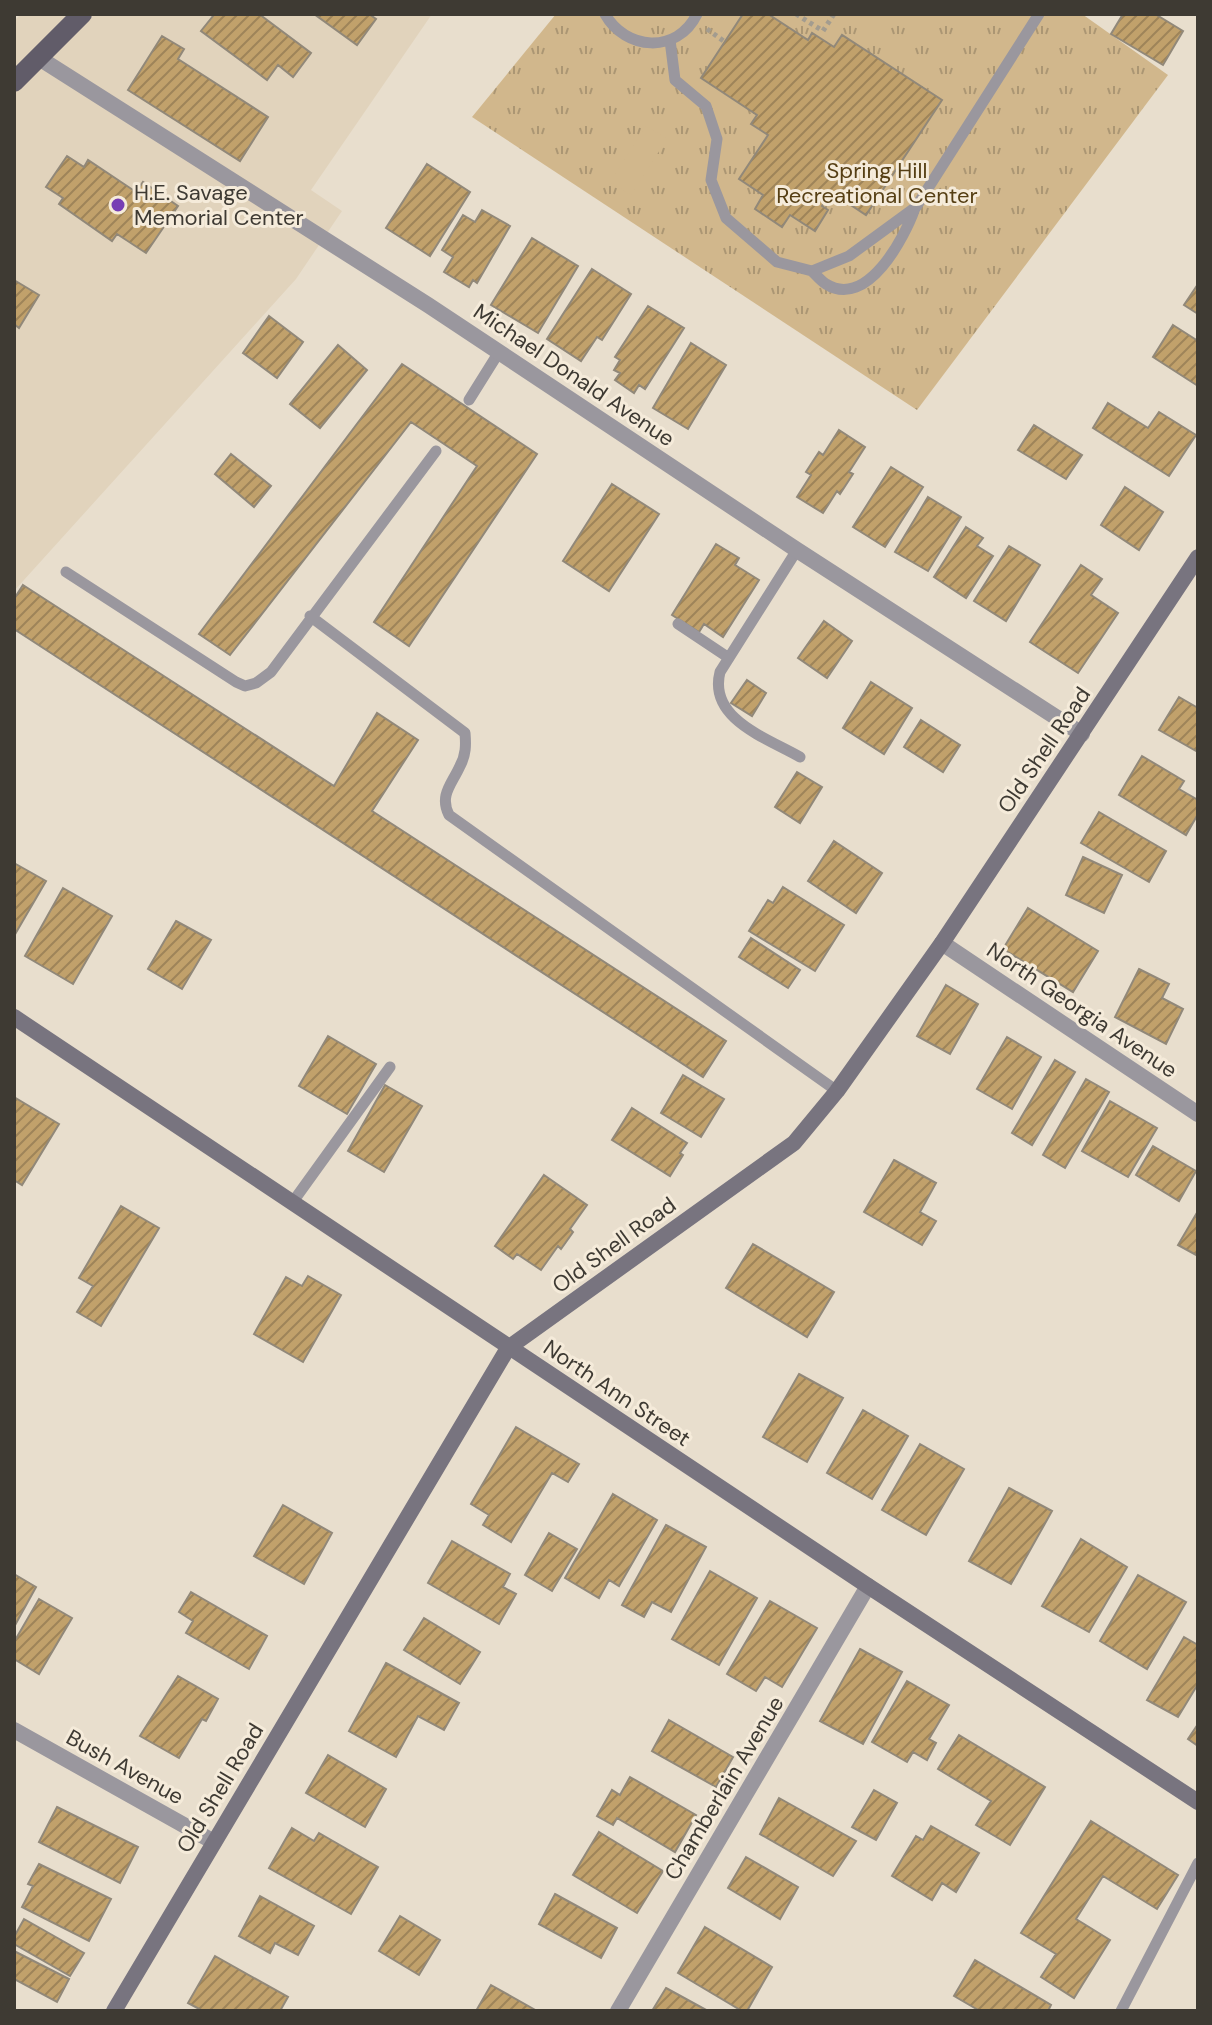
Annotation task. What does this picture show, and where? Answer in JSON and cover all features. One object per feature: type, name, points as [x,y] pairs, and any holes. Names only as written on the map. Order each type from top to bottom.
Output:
[{"type":"main road","points":[[14,82],[82,14]]},
{"type":"street","name":"Michael Donald Avenue","points":[[39,58],[499,352],[1082,734]]},
{"type":"street","name":"Old Shell Road","points":[[114,2011],[508,1348],[794,1143],[837,1091],[942,943],[1198,557]]},
{"type":"street","name":"North Georgia Avenue","points":[[942,943],[1198,1114]]},
{"type":"street","name":"North Ann Street","points":[[14,1017],[508,1348],[1198,1802]]},
{"type":"street","name":"Chamberlain Avenue","points":[[618,2011],[868,1586]]},
{"type":"street","name":"Bush Avenue","points":[[14,1730],[214,1842]]},
{"type":"lane","points":[[605,14],[623,36],[639,43],[654,44],[684,32],[697,14]]},
{"type":"lane","points":[[670,40],[675,80],[706,106],[717,139],[711,180],[726,218],[777,262],[812,271],[827,286],[849,289],[872,277],[896,252],[916,207],[1039,14]]},
{"type":"lane","points":[[812,271],[849,256],[916,207]]},
{"type":"lane","points":[[469,400],[499,352]]},
{"type":"lane","points":[[66,572],[245,686],[256,683],[271,672],[436,451]]},
{"type":"lane","points":[[797,550],[720,672],[717,685],[721,702],[730,716],[800,757]]},
{"type":"lane","points":[[310,616],[465,733],[466,749],[461,765],[445,793],[444,805],[449,815],[837,1091]]},
{"type":"lane","points":[[678,624],[729,658]]},
{"type":"lane","points":[[292,1203],[390,1067]]},
{"type":"lane","points":[[1121,2011],[1198,1863]]},
{"type":"path","points":[[796,14],[821,34],[834,14]]},
{"type":"path","points":[[706,29],[725,42]]},
{"type":"shaded area","points":[[21,14],[432,14],[311,190],[342,211],[296,279],[14,591],[14,21]]},
{"type":"green space","name":"Spring Hill Recreational Center","points":[[556,14],[1082,14],[1168,75],[917,410],[472,117]]},
{"type":"green space","points":[[646,126],[667,139],[631,195],[610,182]]},
{"type":"building","points":[[210,14],[259,14],[311,53],[293,77],[278,65],[267,80],[201,31],[213,16]]},
{"type":"building","points":[[314,14],[369,14],[376,19],[357,45]]},
{"type":"building","points":[[743,14],[768,14],[808,40],[812,33],[834,47],[842,35],[942,100],[866,215],[831,192],[822,206],[828,210],[815,231],[790,215],[782,227],[755,209],[763,195],[739,179],[768,135],[751,124],[757,115],[701,78]]},
{"type":"building","points":[[1123,14],[1155,14],[1183,31],[1163,65],[1111,34]]},
{"type":"building","points":[[162,36],[184,49],[178,59],[268,117],[240,161],[128,90]]},
{"type":"building","name":"H.E. Savage Memorial Center","points":[[67,156],[84,167],[88,160],[136,192],[143,182],[178,206],[146,253],[117,234],[112,241],[59,204],[63,198],[46,187]]},
{"type":"building","points":[[427,164],[470,192],[430,256],[386,228]]},
{"type":"building","points":[[482,210],[510,226],[477,283],[473,280],[469,287],[444,272],[453,257],[442,250],[463,215],[475,222]]},
{"type":"building","points":[[532,238],[578,266],[538,333],[491,305]]},
{"type":"building","points":[[592,269],[631,294],[602,340],[597,337],[581,361],[547,339]]},
{"type":"building","points":[[14,280],[39,295],[19,328],[14,324]]},
{"type":"building","points":[[1198,284],[1198,314],[1184,305]]},
{"type":"building","points":[[648,306],[684,328],[645,389],[639,385],[634,393],[615,380],[620,373],[614,370],[620,360],[615,357]]},
{"type":"building","points":[[269,316],[303,342],[277,378],[243,353]]},
{"type":"building","points":[[1173,325],[1198,341],[1198,386],[1153,357]]},
{"type":"building","points":[[691,343],[726,365],[688,429],[653,408]]},
{"type":"building","points":[[338,345],[367,370],[320,428],[290,404]]},
{"type":"building","points":[[402,364],[537,454],[409,646],[374,622],[477,466],[411,422],[230,655],[199,634]]},
{"type":"building","points":[[1108,403],[1148,428],[1159,412],[1196,435],[1169,476],[1093,428]]},
{"type":"building","points":[[1034,425],[1082,455],[1066,479],[1018,450]]},
{"type":"building","points":[[839,430],[865,447],[849,472],[853,474],[823,513],[797,497],[811,475],[806,472],[819,452],[823,455]]},
{"type":"building","points":[[231,454],[271,486],[254,507],[215,474]]},
{"type":"building","points":[[891,467],[923,487],[885,547],[853,527]]},
{"type":"building","points":[[612,484],[659,514],[609,591],[563,561]]},
{"type":"building","points":[[1125,487],[1163,512],[1139,550],[1101,525]]},
{"type":"building","points":[[928,497],[961,517],[928,571],[895,552]]},
{"type":"building","points":[[966,527],[983,538],[977,546],[993,556],[966,598],[934,577]]},
{"type":"building","points":[[716,544],[739,558],[735,565],[759,580],[723,637],[704,624],[699,632],[672,615]]},
{"type":"building","points":[[1009,546],[1040,565],[1006,621],[974,601]]},
{"type":"building","points":[[1081,565],[1102,579],[1091,595],[1118,613],[1078,673],[1030,642]]},
{"type":"building","points":[[23,585],[334,786],[377,713],[418,740],[372,811],[726,1041],[703,1077],[14,629],[14,599]]},
{"type":"building","points":[[824,621],[852,641],[827,678],[798,658]]},
{"type":"building","points":[[747,680],[766,693],[752,716],[731,703]]},
{"type":"building","points":[[871,682],[912,708],[884,754],[843,728]]},
{"type":"building","points":[[1179,697],[1198,708],[1198,752],[1159,730]]},
{"type":"building","points":[[921,720],[960,745],[943,772],[904,747]]},
{"type":"building","points":[[1142,756],[1184,781],[1179,789],[1198,800],[1198,814],[1186,835],[1119,795]]},
{"type":"building","points":[[797,772],[822,787],[800,823],[775,807]]},
{"type":"building","points":[[1099,812],[1166,851],[1149,882],[1081,843]]},
{"type":"building","points":[[834,841],[882,873],[856,913],[808,881]]},
{"type":"building","points":[[1083,857],[1122,875],[1104,913],[1066,895]]},
{"type":"building","points":[[14,863],[46,881],[14,936]]},
{"type":"building","points":[[783,887],[844,925],[815,971],[749,931],[768,900],[773,903]]},
{"type":"building","points":[[63,888],[112,916],[73,984],[25,956]]},
{"type":"building","points":[[1028,908],[1098,951],[1073,992],[1003,949]]},
{"type":"building","points":[[176,921],[211,940],[182,989],[148,969]]},
{"type":"building","points":[[751,938],[800,970],[788,988],[739,957]]},
{"type":"building","points":[[1139,969],[1169,984],[1162,998],[1183,1009],[1166,1044],[1115,1017]]},
{"type":"building","points":[[946,985],[978,1004],[950,1054],[917,1036]]},
{"type":"building","points":[[328,1036],[376,1064],[347,1114],[299,1086]]},
{"type":"building","points":[[1007,1037],[1041,1057],[1012,1109],[977,1089]]},
{"type":"building","points":[[1055,1060],[1075,1072],[1032,1145],[1012,1133]]},
{"type":"building","points":[[683,1075],[724,1099],[701,1137],[661,1113]]},
{"type":"building","points":[[1086,1079],[1109,1092],[1065,1168],[1043,1155]]},
{"type":"building","points":[[385,1085],[422,1106],[384,1172],[348,1151]]},
{"type":"building","points":[[14,1097],[59,1124],[22,1185],[14,1180]]},
{"type":"building","points":[[1110,1101],[1157,1128],[1128,1177],[1082,1151]]},
{"type":"building","points":[[632,1108],[687,1143],[670,1176],[612,1140]]},
{"type":"building","points":[[1153,1146],[1196,1171],[1179,1201],[1136,1175]]},
{"type":"building","points":[[894,1160],[936,1183],[920,1212],[936,1221],[922,1245],[864,1212]]},
{"type":"building","points":[[544,1175],[587,1205],[570,1229],[573,1232],[561,1249],[558,1246],[541,1270],[517,1254],[513,1259],[495,1246]]},
{"type":"building","points":[[121,1206],[159,1228],[101,1326],[77,1312],[93,1286],[79,1278]]},
{"type":"building","points":[[1198,1211],[1198,1256],[1178,1245]]},
{"type":"building","points":[[753,1244],[834,1292],[807,1337],[726,1288]]},
{"type":"building","points":[[308,1276],[341,1295],[303,1362],[254,1334],[286,1277],[302,1286]]},
{"type":"building","points":[[799,1374],[843,1398],[807,1462],[763,1437]]},
{"type":"building","points":[[863,1410],[908,1436],[872,1499],[827,1473]]},
{"type":"building","points":[[516,1427],[579,1464],[568,1482],[552,1473],[511,1542],[483,1525],[489,1515],[471,1504]]},
{"type":"building","points":[[920,1444],[964,1469],[926,1535],[882,1510]]},
{"type":"building","points":[[1009,1488],[1052,1511],[1011,1584],[969,1561]]},
{"type":"building","points":[[613,1494],[657,1520],[619,1586],[609,1580],[599,1598],[565,1578]]},
{"type":"building","points":[[283,1505],[332,1533],[304,1584],[254,1556]]},
{"type":"building","points":[[666,1525],[706,1547],[671,1612],[652,1602],[644,1617],[622,1605]]},
{"type":"building","points":[[549,1533],[577,1549],[552,1591],[525,1575]]},
{"type":"building","points":[[1081,1539],[1127,1567],[1089,1632],[1042,1606]]},
{"type":"building","points":[[452,1541],[510,1574],[503,1587],[516,1594],[499,1624],[428,1583]]},
{"type":"building","points":[[710,1571],[757,1598],[719,1665],[672,1639]]},
{"type":"building","points":[[14,1574],[36,1587],[14,1627]]},
{"type":"building","points":[[1138,1575],[1186,1602],[1147,1669],[1100,1641]]},
{"type":"building","points":[[191,1592],[267,1636],[249,1669],[186,1633],[193,1621],[179,1612]]},
{"type":"building","points":[[39,1599],[72,1618],[39,1674],[14,1659],[14,1642]]},
{"type":"building","points":[[770,1601],[817,1628],[782,1687],[765,1677],[756,1691],[727,1674]]},
{"type":"building","points":[[424,1618],[480,1652],[460,1684],[404,1650]]},
{"type":"building","points":[[1184,1637],[1198,1645],[1198,1684],[1178,1717],[1147,1700]]},
{"type":"building","points":[[860,1649],[902,1672],[863,1744],[820,1721]]},
{"type":"building","points":[[386,1663],[459,1703],[444,1730],[418,1716],[396,1757],[349,1731]]},
{"type":"building","points":[[178,1676],[218,1699],[179,1758],[140,1736]]},
{"type":"building","points":[[907,1681],[949,1705],[929,1739],[936,1743],[927,1760],[913,1752],[907,1762],[872,1742]]},
{"type":"building","points":[[669,1720],[733,1757],[716,1787],[652,1751]]},
{"type":"building","points":[[1198,1724],[1198,1746],[1188,1739]]},
{"type":"building","points":[[959,1735],[1045,1787],[1010,1845],[976,1825],[991,1801],[938,1769]]},
{"type":"building","points":[[328,1755],[386,1789],[365,1827],[306,1793]]},
{"type":"building","points":[[630,1777],[696,1815],[675,1852],[617,1818],[613,1825],[597,1816],[612,1790],[620,1795]]},
{"type":"building","points":[[874,1790],[897,1803],[876,1840],[852,1827]]},
{"type":"building","points":[[779,1798],[856,1841],[833,1876],[760,1834]]},
{"type":"building","points":[[57,1807],[138,1847],[120,1883],[39,1842]]},
{"type":"building","points":[[1091,1821],[1178,1875],[1157,1909],[1103,1876],[1076,1919],[1110,1940],[1074,1998],[1041,1977],[1056,1954],[1021,1933]]},
{"type":"building","points":[[931,1826],[979,1853],[956,1892],[942,1883],[932,1900],[892,1876],[916,1836],[923,1840]]},
{"type":"building","points":[[292,1828],[314,1841],[319,1833],[378,1867],[351,1914],[269,1868]]},
{"type":"building","points":[[599,1832],[663,1871],[637,1913],[573,1875]]},
{"type":"building","points":[[746,1857],[798,1887],[780,1919],[728,1888]]},
{"type":"building","points":[[39,1864],[111,1899],[89,1941],[22,1907],[33,1886],[28,1884]]},
{"type":"building","points":[[555,1894],[617,1928],[601,1958],[539,1924]]},
{"type":"building","points":[[260,1896],[314,1926],[298,1955],[275,1943],[270,1953],[239,1936]]},
{"type":"building","points":[[400,1916],[440,1940],[419,1975],[379,1951]]},
{"type":"building","points":[[24,1919],[84,1953],[70,1976],[14,1944],[14,1937]]},
{"type":"building","points":[[705,1927],[772,1967],[747,2011],[742,2011],[678,1973]]},
{"type":"building","points":[[14,1951],[69,1979],[57,2002],[14,1979]]},
{"type":"building","points":[[215,1956],[288,1997],[280,2011],[203,2011],[188,2003]]},
{"type":"building","points":[[975,1960],[1051,2005],[1048,2011],[980,2011],[954,1996]]},
{"type":"building","points":[[491,1985],[537,2011],[476,2011]]},
{"type":"building","points":[[666,1988],[708,2011],[652,2011]]},
{"type":"place","name":"H.E. Savage Memorial Center","points":[[118,205]]}]
